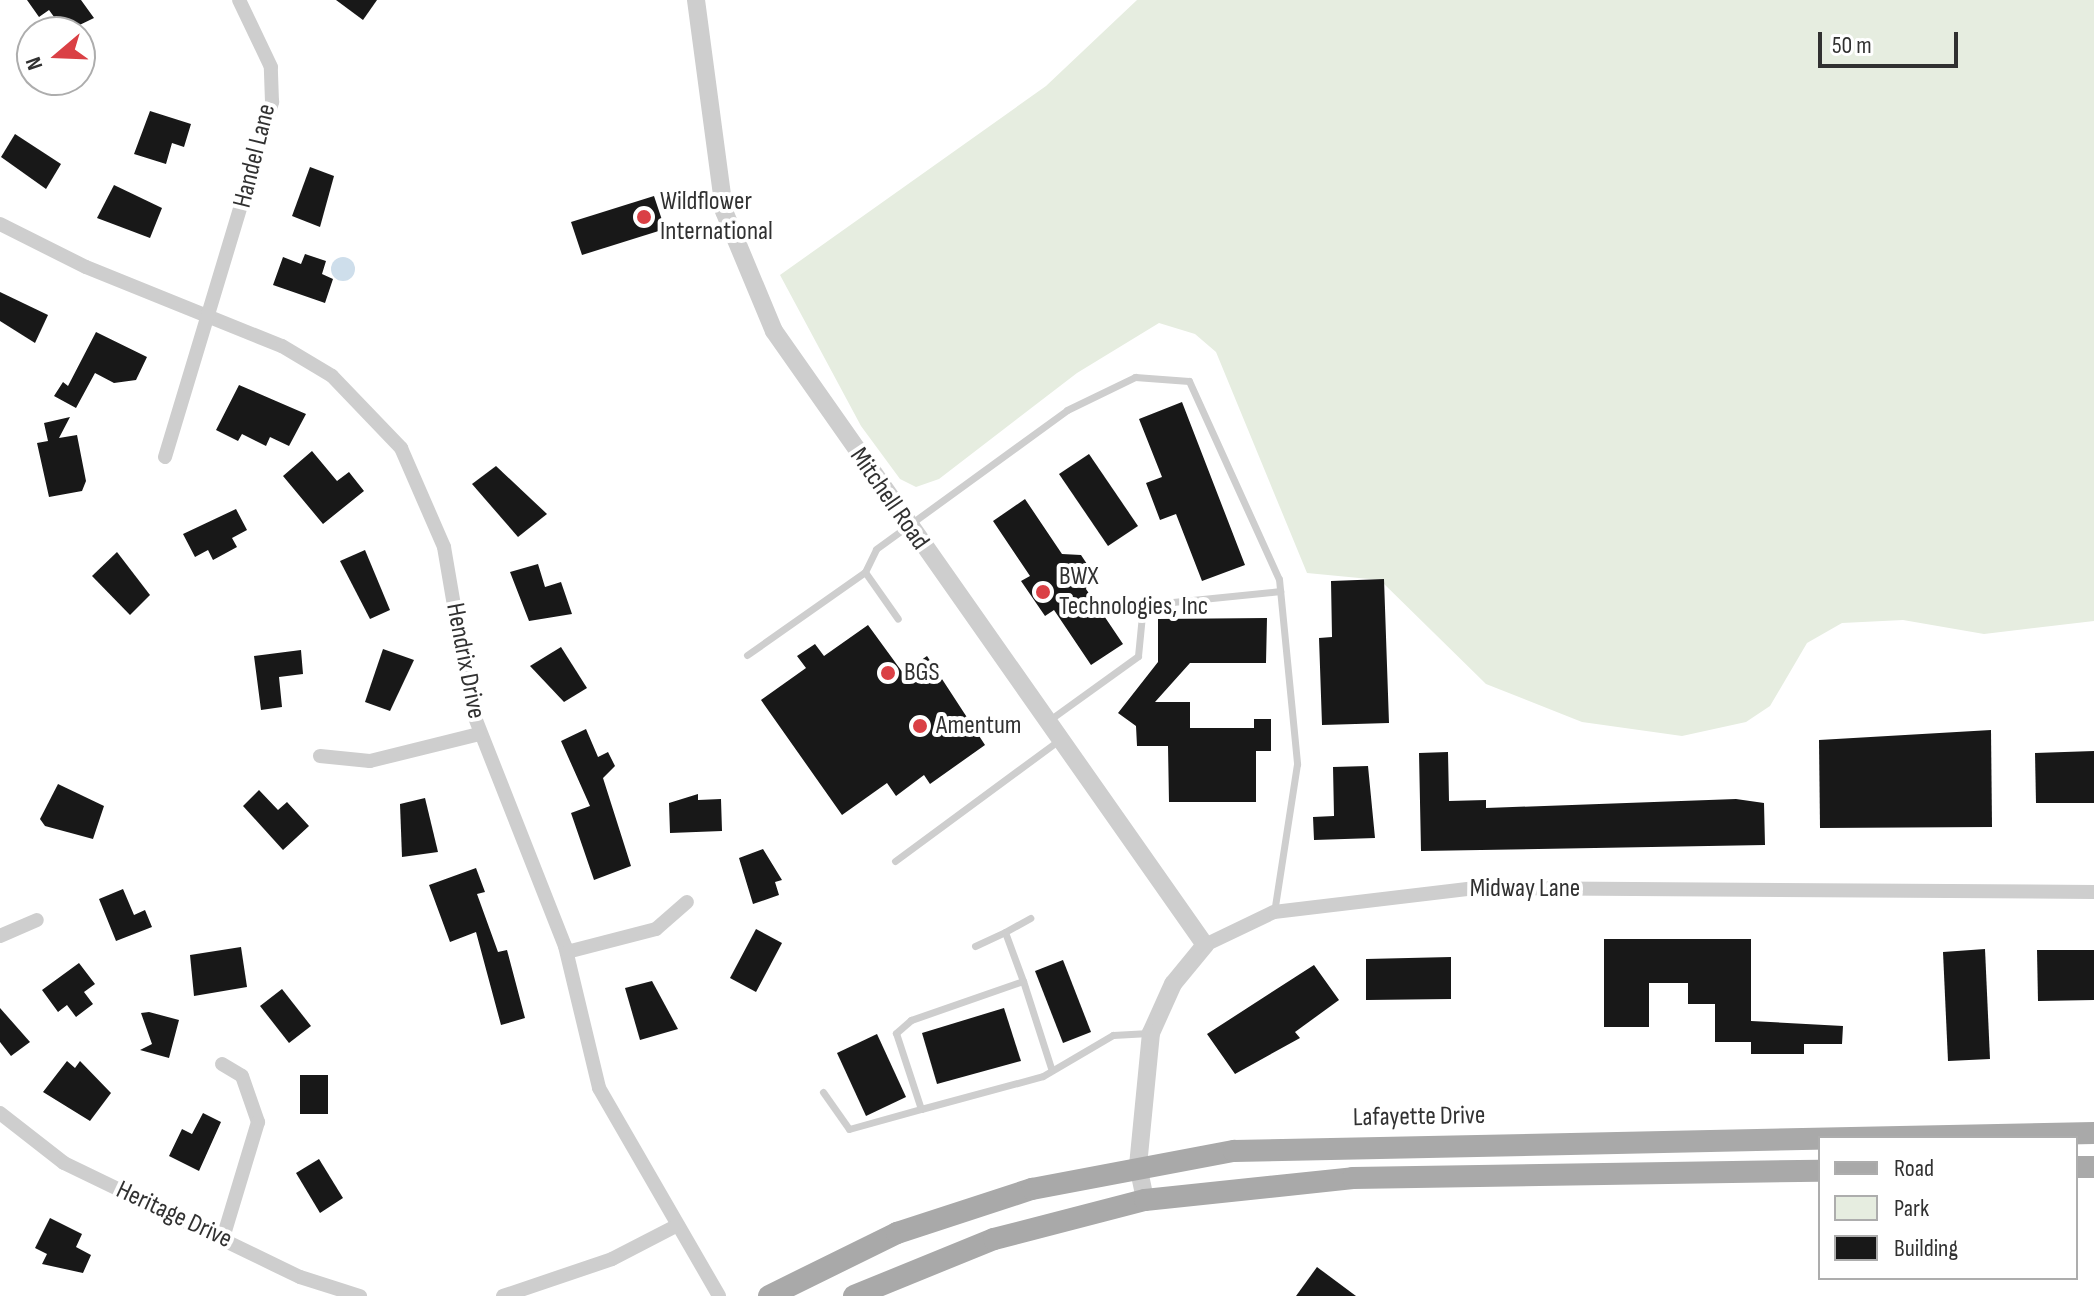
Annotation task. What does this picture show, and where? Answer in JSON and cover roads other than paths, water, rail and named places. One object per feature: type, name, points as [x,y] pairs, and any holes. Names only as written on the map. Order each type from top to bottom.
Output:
[{"type":"main road","name":"Lafayette Drive","points":[[1924,1136],[2094,1133]]},
{"type":"main road","name":"Lafayette Drive","points":[[769,1296],[897,1233],[1032,1189],[1138,1166],[1291,1146],[1818,1138]]},
{"type":"main road","points":[[854,1296],[994,1239],[1145,1200],[1353,1178],[1818,1171]]},
{"type":"street","name":"Handel Lane","points":[[165,457],[272,102],[271,67],[239,0]]},
{"type":"street","name":"Mitchell Road","points":[[696,0],[724,211],[745,275],[774,331],[1046,723],[1205,945]]},
{"type":"street","name":"Hendrix Drive","points":[[0,224],[210,316],[332,376],[401,448],[444,547],[479,734],[567,952],[599,1088],[674,1227],[719,1296]]},
{"type":"street","points":[[320,756],[370,761],[479,734]]},
{"type":"street","name":"Midway Lane","points":[[1145,1200],[1138,1166],[1151,1033],[1173,984],[1205,945],[1274,912],[1476,888],[2094,892]]},
{"type":"street","points":[[567,952],[656,929],[687,902]]},
{"type":"street","points":[[0,936],[37,920]]},
{"type":"street","points":[[222,1064],[242,1076],[258,1122],[223,1238]]},
{"type":"street","name":"Heritage Drive","points":[[0,1113],[64,1163],[300,1277],[360,1296]]},
{"type":"street","points":[[503,1296],[612,1259],[674,1227]]},
{"type":"lane","points":[[747,655],[865,572],[876,549],[1067,410],[1135,377],[1159,374],[1189,381],[1280,591],[1297,764],[1274,912]]},
{"type":"lane","points":[[865,572],[898,619]]},
{"type":"lane","points":[[1046,723],[1138,656],[1143,605],[1280,591]]},
{"type":"lane","points":[[895,861],[1059,740]]},
{"type":"lane","points":[[975,946],[1030,918]]},
{"type":"lane","points":[[1005,932],[1051,1068]]},
{"type":"lane","points":[[921,1109],[896,1033],[911,1020],[1023,981]]},
{"type":"lane","points":[[823,1092],[849,1129],[1051,1068],[1113,1035],[1151,1033]]},
{"type":"water","points":[[343,257],[352,260],[355,269],[352,278],[343,281],[334,278],[331,269],[334,260]]},
{"type":"place","name":"Wildflower International","points":[[644,217]]},
{"type":"place","name":"BWX Technologies, Inc","points":[[1043,592]]},
{"type":"place","name":"BGS","points":[[888,673]]},
{"type":"place","name":"Amentum","points":[[920,726]]}]
